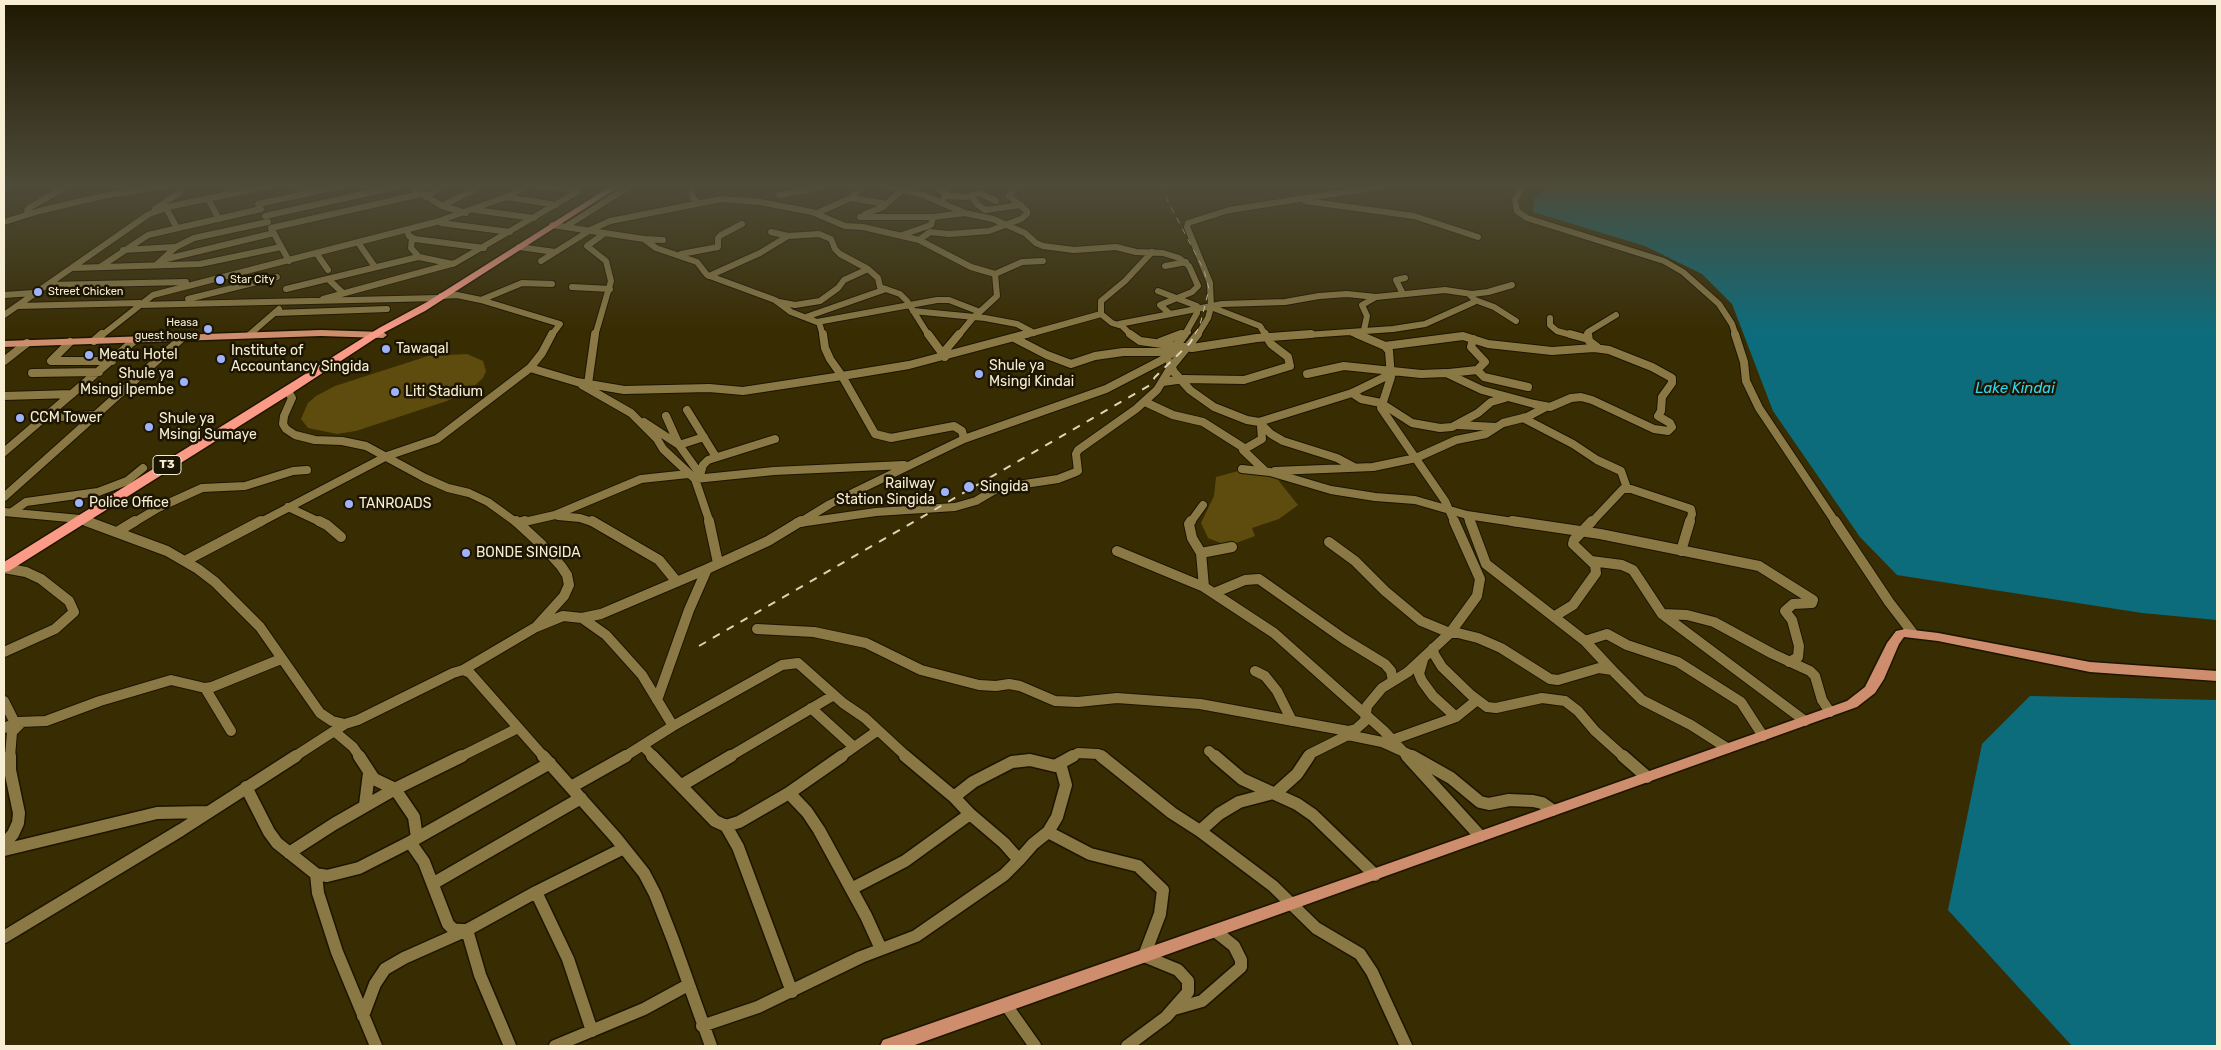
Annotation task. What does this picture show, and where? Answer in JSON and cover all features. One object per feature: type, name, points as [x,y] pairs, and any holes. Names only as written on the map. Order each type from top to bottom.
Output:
[{"type":"highway","name":"T3","points":[[6,564],[288,391],[374,334],[429,304],[538,235]]},
{"type":"main road","points":[[4,342],[251,334],[374,334]]},
{"type":"main road","points":[[4,342],[70,342],[96,339],[182,338],[251,334],[374,334]]},
{"type":"main road","points":[[889,1046],[1375,876],[1552,810],[1852,704],[1864,697],[1877,679],[1892,643],[1900,634],[1912,632],[2090,667],[2217,676]]},
{"type":"street","points":[[4,315],[118,235]]},
{"type":"street","points":[[100,267],[148,235]]},
{"type":"street","points":[[158,263],[176,247],[203,235]]},
{"type":"street","points":[[158,263],[227,235]]},
{"type":"street","points":[[275,235],[289,261]]},
{"type":"street","points":[[96,339],[153,295],[390,235]]},
{"type":"street","points":[[410,235],[412,238],[411,248],[418,257]]},
{"type":"street","points":[[323,299],[453,264],[505,235]]},
{"type":"street","points":[[541,261],[582,235]]},
{"type":"street","points":[[588,384],[593,341],[606,295],[610,289],[610,274],[606,261],[587,246],[602,235]]},
{"type":"street","points":[[621,235],[663,240]]},
{"type":"street","points":[[676,255],[718,247],[718,238],[721,235]]},
{"type":"street","points":[[784,235],[804,235]]},
{"type":"street","points":[[822,235],[831,239],[840,254],[868,269],[878,278],[879,285],[902,296],[944,355]]},
{"type":"street","points":[[898,235],[919,240],[970,267],[995,274],[1022,262],[1043,261]]},
{"type":"street","points":[[919,240],[926,235]]},
{"type":"street","points":[[1027,235],[1036,243],[1043,246],[1074,250],[1109,247],[1136,252],[1152,252],[1172,256],[1186,262],[1195,276],[1198,286],[1196,291],[1160,305],[1170,314]]},
{"type":"street","points":[[4,937],[208,812],[345,724],[358,720],[442,677],[463,670],[536,627],[563,616],[582,618],[600,614],[677,582],[752,549],[830,504],[964,439],[1106,389],[1167,363],[1208,318],[1211,307],[1208,275],[1190,235]]},
{"type":"street","points":[[1469,235],[1478,238]]},
{"type":"street","points":[[1581,235],[1664,261],[1683,272],[1719,304],[1732,324],[1744,362],[1746,381],[1759,408],[1889,602],[1912,632]]},
{"type":"street","points":[[709,276],[760,253],[788,236]]},
{"type":"street","points":[[412,238],[484,248]]},
{"type":"street","points":[[644,238],[656,248],[697,262],[709,276],[778,302],[795,305],[820,301],[838,288],[844,280],[868,269]]},
{"type":"street","points":[[359,244],[375,267]]},
{"type":"street","points":[[123,250],[176,247]]},
{"type":"street","points":[[72,268],[158,263],[210,263],[281,247]]},
{"type":"street","points":[[519,247],[555,252]]},
{"type":"street","points":[[1101,314],[1101,301],[1126,281],[1152,252]]},
{"type":"street","points":[[317,254],[328,270]]},
{"type":"street","points":[[286,290],[418,257],[453,264]]},
{"type":"street","points":[[1165,266],[1186,262]]},
{"type":"street","points":[[270,265],[286,290],[288,301]]},
{"type":"street","points":[[944,355],[977,314],[997,296],[995,274]]},
{"type":"street","points":[[17,306],[168,304],[242,294],[277,277]]},
{"type":"street","points":[[1404,294],[1396,282],[1405,278]]},
{"type":"street","points":[[328,279],[343,293]]},
{"type":"street","points":[[46,285],[174,282],[191,284]]},
{"type":"street","points":[[481,300],[522,283],[552,284]]},
{"type":"street","points":[[1101,314],[1112,323],[1119,324],[1222,304],[1285,302],[1319,296],[1346,294],[1376,297],[1445,290],[1469,294],[1488,292],[1512,285]]},
{"type":"street","points":[[572,287],[610,289]]},
{"type":"street","points":[[806,317],[886,289]]},
{"type":"street","points":[[1158,291],[1194,304],[1197,308]]},
{"type":"street","points":[[4,295],[35,293]]},
{"type":"street","points":[[1211,293],[1227,312]]},
{"type":"street","points":[[168,304],[242,294],[288,301],[457,295],[481,300],[559,323],[547,340],[542,353],[530,368],[437,439],[427,444],[400,450],[386,456],[185,561]]},
{"type":"street","points":[[1469,294],[1475,300],[1494,307],[1516,321]]},
{"type":"street","points":[[1364,330],[1367,316],[1362,305],[1376,297]]},
{"type":"street","points":[[778,302],[788,310],[819,322],[908,304],[945,299],[955,310],[1017,324],[1034,333]]},
{"type":"street","points":[[1014,338],[1047,356],[1071,364],[1112,353],[1147,349],[1180,348],[1266,337],[1393,329],[1425,324],[1475,300]]},
{"type":"street","points":[[251,334],[288,301]]},
{"type":"street","points":[[1162,382],[1181,379],[1244,380],[1287,368],[1290,363],[1288,357],[1274,347],[1266,337],[1263,329],[1255,323],[1211,307]]},
{"type":"street","points":[[913,311],[967,308],[977,314]]},
{"type":"street","points":[[797,523],[876,512],[955,507],[976,501],[998,488],[1058,479],[1078,471],[1076,454],[1078,450],[1145,402],[1162,382],[1167,363],[1180,348],[1195,318],[1197,308]]},
{"type":"street","points":[[275,313],[387,309]]},
{"type":"street","points":[[1208,318],[1227,312]]},
{"type":"street","points":[[530,368],[577,382],[624,390],[709,388],[743,391],[842,376],[944,355],[1101,314]]},
{"type":"street","points":[[1588,339],[1589,330],[1616,315]]},
{"type":"street","points":[[1550,318],[1550,325],[1556,332],[1588,339],[1596,346],[1594,348]]},
{"type":"street","points":[[819,322],[822,327],[824,348],[875,434],[891,438],[954,426],[962,430],[964,439]]},
{"type":"street","points":[[1119,324],[1147,349],[1167,363],[1190,390],[1214,407],[1260,424],[1282,441],[1337,458],[1356,468]]},
{"type":"street","points":[[1147,349],[1188,332]]},
{"type":"street","points":[[757,629],[814,632],[866,643],[921,670],[979,685],[996,686],[1008,684],[1020,686],[1055,701],[1078,702],[1101,699],[1127,704],[1158,701],[1200,704],[1348,731],[1362,725],[1367,716],[1369,701],[1393,681],[1408,672],[1450,633],[1477,596],[1480,579],[1448,508],[1380,403],[1391,372],[1389,351],[1385,346],[1350,332]]},
{"type":"street","points":[[1242,469],[1267,471],[1356,468],[1416,458],[1456,440],[1486,434],[1497,427],[1546,407],[1554,406],[1571,398],[1581,397],[1592,400],[1654,429],[1664,431],[1670,430],[1672,427],[1670,423],[1658,416],[1662,397],[1672,383],[1672,378],[1629,358],[1606,350],[1594,348],[1562,352],[1488,344],[1457,336],[1385,346]]},
{"type":"street","points":[[4,497],[182,338]]},
{"type":"street","points":[[4,452],[136,339]]},
{"type":"street","points":[[1307,374],[1344,366],[1391,372],[1446,373],[1477,370],[1485,362],[1471,348],[1473,339]]},
{"type":"street","points":[[1140,341],[1180,348]]},
{"type":"street","points":[[70,342],[51,360],[112,361]]},
{"type":"street","points":[[4,361],[27,343]]},
{"type":"street","points":[[1477,370],[1484,377],[1528,387]]},
{"type":"street","points":[[32,373],[99,372]]},
{"type":"street","points":[[1260,424],[1352,394],[1391,372]]},
{"type":"street","points":[[1446,373],[1482,390],[1546,407]]},
{"type":"street","points":[[577,382],[631,413],[696,476]]},
{"type":"street","points":[[288,391],[292,398],[284,416],[283,424],[286,429],[315,440],[356,442],[425,478],[448,488],[469,493],[488,502],[518,523],[553,555],[567,575],[568,585],[564,596],[536,627]]},
{"type":"street","points":[[4,396],[72,394]]},
{"type":"street","points":[[1352,394],[1365,400],[1380,403],[1408,421],[1419,425],[1444,428],[1455,426],[1497,427]]},
{"type":"street","points":[[1455,426],[1481,412],[1491,402],[1508,397]]},
{"type":"street","points":[[1145,402],[1173,414],[1203,422],[1244,448],[1245,452],[1267,471],[1331,490],[1376,498],[1414,500],[1448,508],[1467,515],[1580,531],[1755,565],[1814,600],[1812,603],[1793,604],[1785,611],[1792,620],[1799,646],[1798,657],[1790,662]]},
{"type":"street","points":[[687,410],[716,457]]},
{"type":"street","points":[[44,418],[94,415]]},
{"type":"street","points":[[666,416],[696,476],[714,533],[718,563]]},
{"type":"street","points":[[1523,418],[1573,444],[1597,460],[1621,471],[1627,488]]},
{"type":"street","points":[[637,419],[679,444],[704,437]]},
{"type":"street","points":[[1244,448],[1262,438],[1260,424]]},
{"type":"street","points":[[696,476],[705,463],[716,457],[776,439]]},
{"type":"street","points":[[4,443],[14,443]]},
{"type":"street","points":[[518,523],[555,515],[641,479],[678,474],[696,476],[910,464]]},
{"type":"street","points":[[8,512],[26,502],[98,492],[127,481],[143,468]]},
{"type":"street","points":[[117,532],[158,508],[202,488],[212,486],[245,486],[293,471],[307,470]]},
{"type":"street","points":[[1555,616],[1573,605],[1596,573],[1595,565],[1573,544],[1580,531],[1620,491],[1627,488],[1691,509],[1692,514],[1681,551]]},
{"type":"street","points":[[1202,505],[1189,524],[1192,538],[1201,553],[1204,587]]},
{"type":"street","points":[[288,507],[317,519],[341,537]]},
{"type":"street","points":[[8,512],[80,519],[167,551],[185,561],[215,582],[260,627],[320,713],[332,721],[345,724]]},
{"type":"street","points":[[555,515],[594,522],[616,534],[659,560],[677,582]]},
{"type":"street","points":[[1467,515],[1486,564],[1585,641],[1632,693],[1691,725],[1727,748]]},
{"type":"street","points":[[1329,542],[1355,561],[1385,591],[1420,621],[1450,633],[1473,637],[1501,648],[1550,679],[1558,680],[1599,668],[1612,670]]},
{"type":"street","points":[[1201,553],[1232,547]]},
{"type":"street","points":[[1117,551],[1204,587],[1274,633],[1392,740],[1480,836]]},
{"type":"street","points":[[1591,561],[1622,564],[1633,570],[1662,614],[1805,721]]},
{"type":"street","points":[[4,652],[55,629],[74,612],[68,601],[41,579],[6,564]]},
{"type":"street","points":[[657,700],[689,610],[707,569]]},
{"type":"street","points":[[1214,593],[1245,580],[1259,579],[1349,643],[1384,664],[1391,670],[1393,681]]},
{"type":"street","points":[[1662,614],[1687,615],[1714,622],[1813,673],[1822,700],[1830,712]]},
{"type":"street","points":[[582,618],[619,648],[648,683],[673,726]]},
{"type":"street","points":[[1585,641],[1607,634],[1627,645],[1678,662],[1741,702],[1763,736]]},
{"type":"street","points":[[1429,652],[1434,654],[1442,667],[1487,707],[1496,708],[1542,698],[1565,701],[1578,710],[1595,731],[1647,777]]},
{"type":"street","points":[[1429,652],[1420,674],[1422,681],[1433,696],[1456,718]]},
{"type":"street","points":[[4,728],[19,722],[46,722],[100,701],[171,680],[205,688],[219,685],[281,659]]},
{"type":"street","points":[[571,787],[643,746],[673,726],[782,665],[789,663],[800,664],[834,695],[865,718],[877,731],[954,797],[970,814],[1004,843],[1019,860]]},
{"type":"street","points":[[463,670],[470,673],[581,798],[644,873],[655,894],[673,940],[710,1046]]},
{"type":"street","points":[[1255,671],[1265,676],[1272,685],[1283,700],[1292,720]]},
{"type":"street","points":[[205,688],[231,731]]},
{"type":"street","points":[[682,785],[834,695]]},
{"type":"street","points":[[1392,740],[1456,718],[1477,700]]},
{"type":"street","points":[[4,701],[19,722]]},
{"type":"street","points":[[811,708],[854,746]]},
{"type":"street","points":[[4,844],[13,834],[20,813],[10,770],[12,732],[19,722]]},
{"type":"street","points":[[289,853],[395,789],[518,728]]},
{"type":"street","points":[[334,731],[353,748],[369,773],[383,784],[395,789],[414,817],[413,840],[434,883],[448,924],[453,929],[467,930]]},
{"type":"street","points":[[726,826],[739,822],[789,792],[877,731]]},
{"type":"street","points":[[1200,831],[1219,814],[1238,802],[1272,794],[1296,774],[1310,754],[1348,735],[1368,738],[1403,751],[1437,768],[1480,802],[1489,804],[1510,800],[1533,801],[1542,803],[1552,810]]},
{"type":"street","points":[[643,746],[716,821],[726,826],[738,847],[792,992]]},
{"type":"street","points":[[1210,751],[1242,779],[1297,804],[1313,815],[1351,850],[1375,876]]},
{"type":"street","points":[[954,797],[974,782],[1012,762],[1030,760],[1050,766],[1078,753],[1098,754],[1106,758],[1159,803],[1268,882],[1322,932],[1360,954],[1365,959],[1406,1046]]},
{"type":"street","points":[[246,787],[269,832],[289,853],[316,874],[327,876],[346,873],[413,840],[550,763]]},
{"type":"street","points":[[702,1026],[730,1018],[792,992],[881,949],[916,936],[1004,875],[1033,844],[1048,832],[1057,818],[1065,795],[1065,775],[1060,763]]},
{"type":"street","points":[[366,805],[369,773]]},
{"type":"street","points":[[789,792],[814,821],[851,888],[881,949]]},
{"type":"street","points":[[434,883],[581,798]]},
{"type":"street","points":[[4,850],[157,813],[208,812]]},
{"type":"street","points":[[851,888],[904,861],[970,814]]},
{"type":"street","points":[[1048,832],[1098,857],[1138,866],[1160,885],[1163,890],[1162,904],[1144,956],[1178,970],[1188,981],[1188,992],[1174,1009],[1127,1046]]},
{"type":"street","points":[[363,1016],[368,998],[385,969],[404,958],[467,930],[536,892],[624,848]]},
{"type":"street","points":[[316,874],[318,893],[332,937],[376,1046]]},
{"type":"street","points":[[536,892],[568,959],[592,1031]]},
{"type":"street","points":[[467,930],[480,975],[510,1046]]},
{"type":"street","points":[[1174,1009],[1202,1001],[1241,967],[1241,960],[1234,946],[1216,931]]},
{"type":"street","points":[[555,1046],[652,1005],[688,985]]},
{"type":"street","points":[[1006,1005],[1036,1046]]},
{"type":"shaded area","name":"Liti Stadium","points":[[467,354],[483,361],[486,371],[483,378],[472,388],[447,401],[356,431],[337,434],[308,428],[301,419],[308,403],[316,396],[335,386],[428,356]]},
{"type":"shaded area","points":[[1242,470],[1275,476],[1298,505],[1279,519],[1252,528],[1255,536],[1228,546],[1208,538],[1201,523],[1214,496],[1216,477]]},
{"type":"water","name":"Lake Kindai","points":[[1609,235],[2217,235],[2217,620],[2142,613],[1897,575],[1860,537],[1773,411],[1732,304],[1702,274],[1645,246]]},
{"type":"water","points":[[2030,696],[2217,700],[2217,1046],[2072,1046],[1948,910],[1982,744]]},
{"type":"railway","points":[[1186,235],[1204,270],[1209,289],[1200,325],[1194,336]]},
{"type":"railway","points":[[699,646],[1150,385],[1155,377],[1190,343],[1195,334]]},
{"type":"place","name":"Star City","points":[[220,280]]},
{"type":"place","name":"Street Chicken","points":[[38,292]]},
{"type":"place","name":"Heasa guest house","points":[[208,329]]},
{"type":"place","name":"Tawaqal","points":[[386,349]]},
{"type":"place","name":"Meatu Hotel","points":[[89,355]]},
{"type":"place","name":"Institute of Accountancy Singida","points":[[221,359]]},
{"type":"place","name":"Shule ya Msingi Kindai","points":[[979,374]]},
{"type":"place","name":"Shule ya Msingi Ipembe","points":[[184,382]]},
{"type":"place","name":"Liti Stadium","points":[[395,392]]},
{"type":"place","name":"CCM Tower","points":[[20,418]]},
{"type":"place","name":"Shule ya Msingi Sumaye","points":[[149,427]]},
{"type":"place","name":"Singida","points":[[969,487]]},
{"type":"place","name":"Railway Station Singida","points":[[945,492]]},
{"type":"place","name":"Police Office","points":[[79,503]]},
{"type":"place","name":"TANROADS","points":[[349,504]]},
{"type":"place","name":"BONDE SINGIDA","points":[[466,553]]}]
